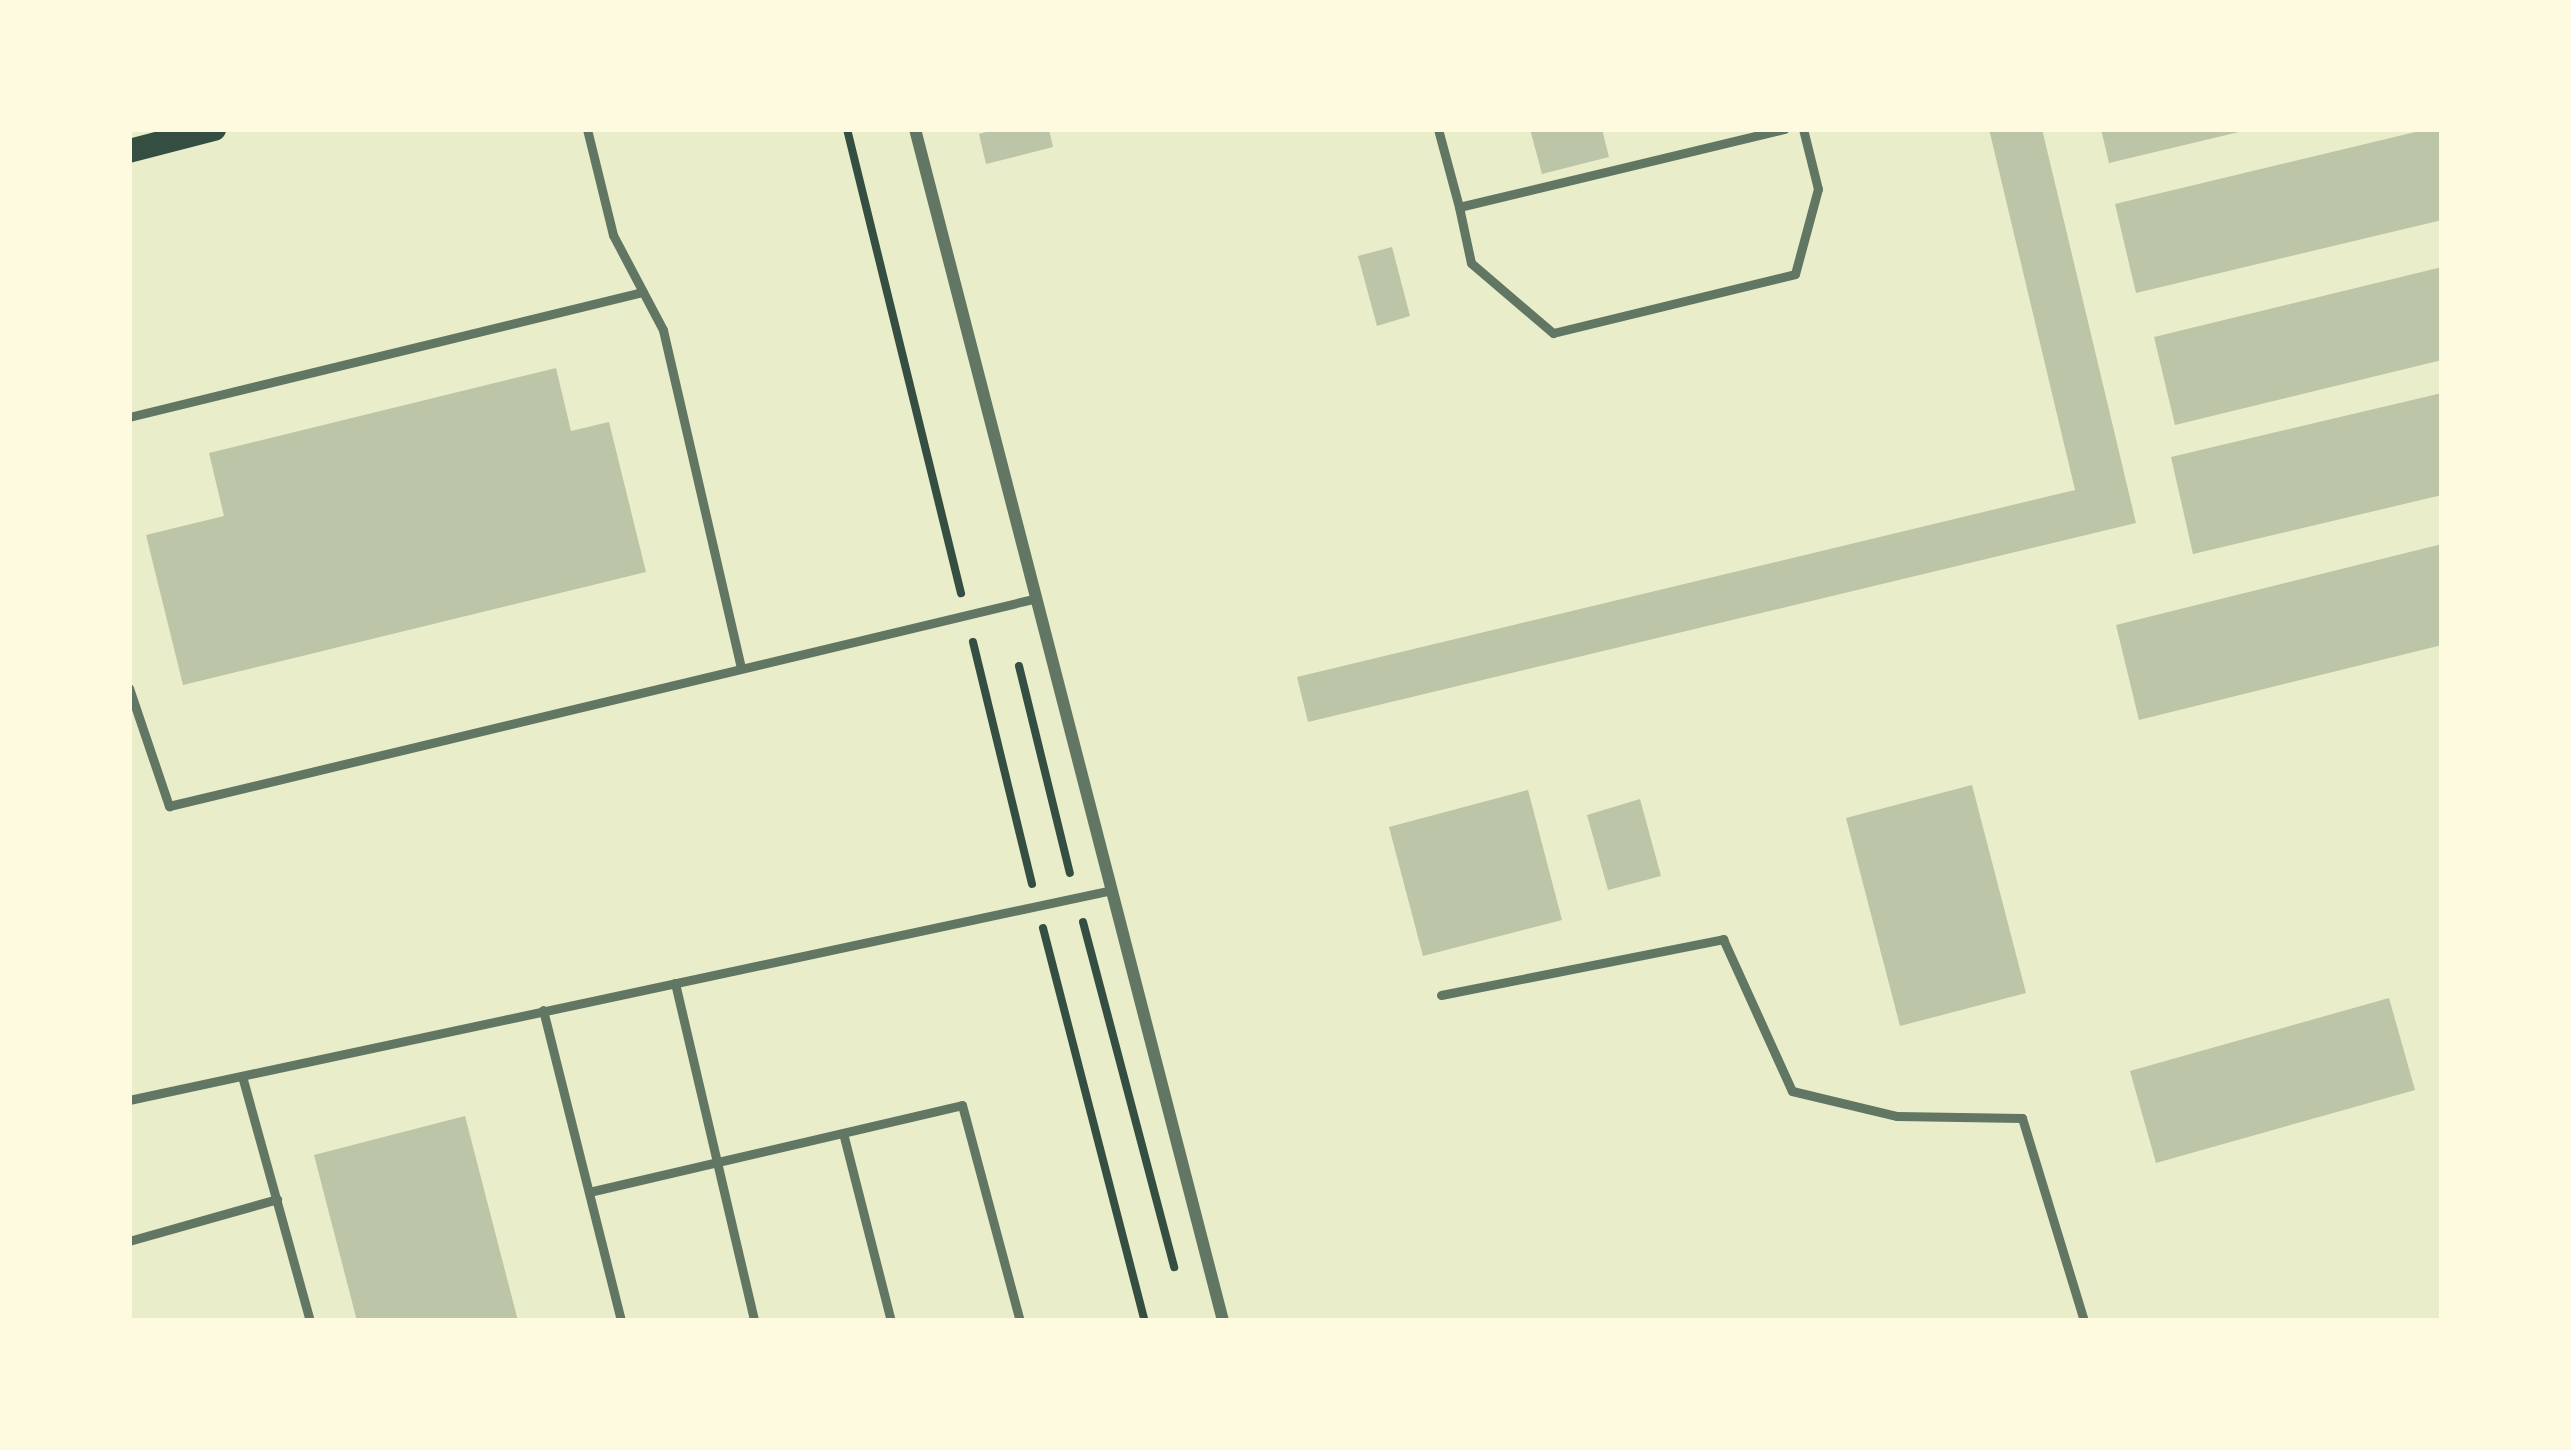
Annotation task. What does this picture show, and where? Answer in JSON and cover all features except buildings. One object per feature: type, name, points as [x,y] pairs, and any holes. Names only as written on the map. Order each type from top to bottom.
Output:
[{"type":"main road","points":[[129,151],[214,129]]},
{"type":"street","points":[[915,129],[1107,891],[1223,1321]]},
{"type":"lane","points":[[587,129],[614,235],[663,331],[741,667]]},
{"type":"lane","points":[[1438,129],[1471,263],[1553,333],[1795,274],[1818,189],[1803,129]]},
{"type":"lane","points":[[1459,207],[1785,129]]},
{"type":"lane","points":[[129,417],[643,292]]},
{"type":"lane","points":[[129,688],[169,806],[1033,599]]},
{"type":"lane","points":[[129,1100],[1107,891]]},
{"type":"lane","points":[[1441,994],[1723,939],[1792,1091],[1898,1116],[2023,1118],[2084,1321]]},
{"type":"lane","points":[[675,982],[754,1321]]},
{"type":"lane","points":[[544,1010],[621,1321]]},
{"type":"lane","points":[[242,1076],[310,1321]]},
{"type":"lane","points":[[589,1192],[716,1157],[962,1105],[1020,1321]]},
{"type":"lane","points":[[843,1133],[891,1321]]},
{"type":"lane","points":[[129,1241],[278,1199]]},
{"type":"path","points":[[847,129],[1036,904],[1145,1321]]}]
